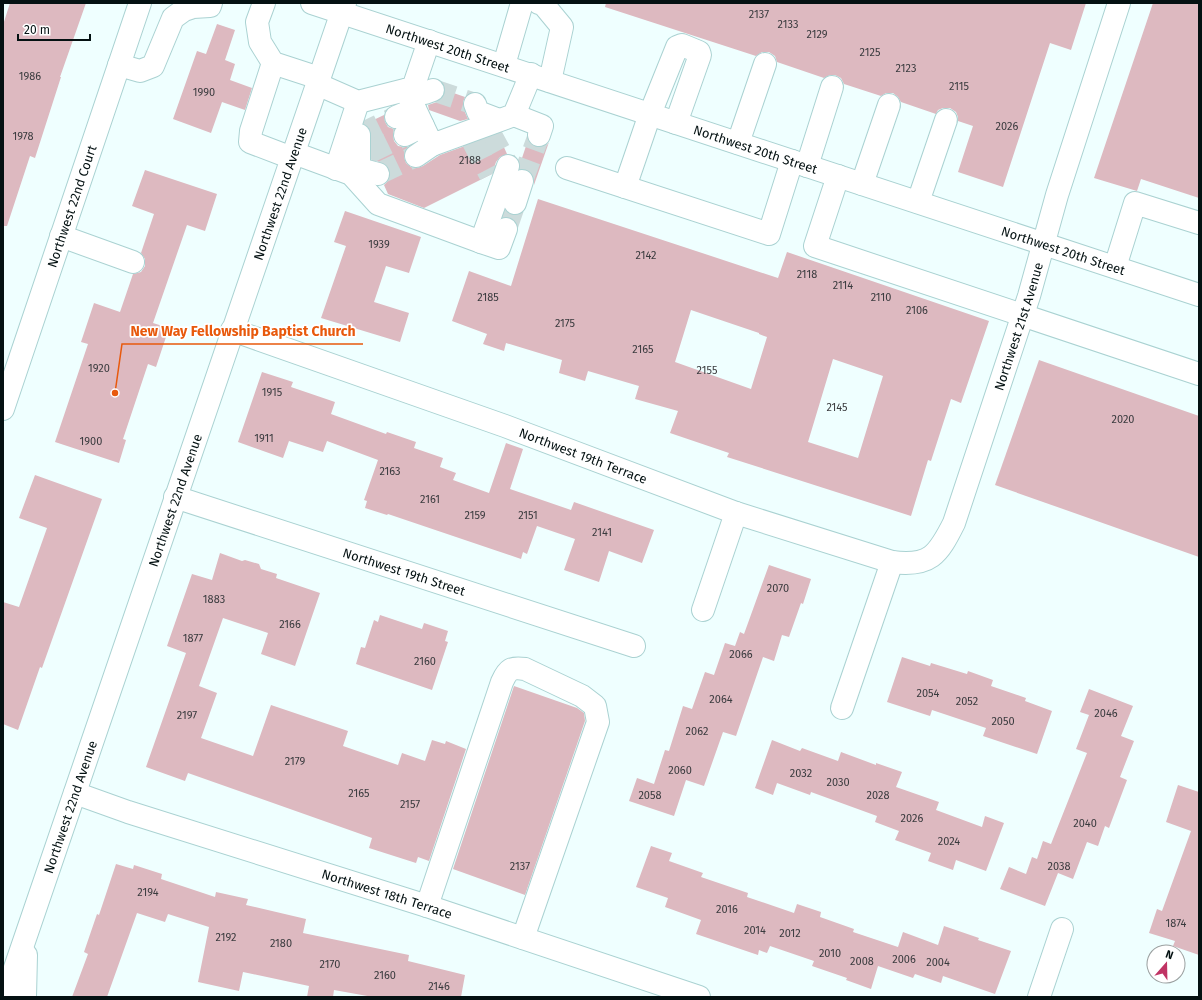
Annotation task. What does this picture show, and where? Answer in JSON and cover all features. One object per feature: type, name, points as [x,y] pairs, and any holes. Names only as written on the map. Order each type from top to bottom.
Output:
[{"type":"street","name":"Northwest 22nd Court","points":[[3,409],[140,3]]},
{"type":"street","points":[[119,65],[140,71],[153,66],[173,18],[184,10],[193,7],[210,6],[211,3]]},
{"type":"street","points":[[264,3],[257,22],[260,42],[273,63],[318,81],[358,102],[417,114],[542,126],[539,135]]},
{"type":"street","name":"Northwest 20th Street","points":[[312,3],[343,8],[428,41],[1199,294]]},
{"type":"street","points":[[504,65],[522,3]]},
{"type":"street","points":[[484,121],[541,78],[562,27],[543,4],[539,3]]},
{"type":"street","name":"Northwest 21st Avenue","points":[[936,553],[954,523],[1023,315],[1056,195],[1119,3]]},
{"type":"street","name":"Northwest 22nd Avenue","points":[[5,997],[343,8]]},
{"type":"street","points":[[417,114],[428,41]]},
{"type":"street","points":[[625,187],[650,114],[677,47],[682,45],[693,48],[699,52],[700,55],[676,123]]},
{"type":"street","points":[[273,63],[251,131],[250,142],[293,155],[359,163]]},
{"type":"street","points":[[738,143],[765,64]]},
{"type":"street","points":[[567,168],[768,234],[800,164],[832,88]]},
{"type":"street","points":[[358,102],[359,163],[378,204],[499,248],[506,229]]},
{"type":"street","points":[[862,184],[889,105]]},
{"type":"street","points":[[918,202],[946,120]]},
{"type":"street","points":[[838,176],[815,246],[1199,374]]},
{"type":"street","points":[[481,242],[507,184]]},
{"type":"street","points":[[1115,267],[1135,203],[1199,223]]},
{"type":"street","points":[[61,236],[133,262]]},
{"type":"street","name":"Northwest 19th Terrace","points":[[232,330],[505,426],[736,513],[892,562],[908,564],[916,563],[923,561],[936,553]]},
{"type":"street","name":"Northwest 19th Street","points":[[175,497],[634,646]]},
{"type":"street","points":[[703,610],[736,513]]},
{"type":"street","points":[[842,708],[892,562]]},
{"type":"street","points":[[427,906],[502,682],[507,672],[515,668],[525,669],[582,696],[595,706],[598,722],[523,938]]},
{"type":"street","name":"Northwest 18th Terrace","points":[[75,793],[128,812],[427,906],[699,997]]},
{"type":"street","points":[[1039,997],[1062,929]]},
{"type":"street","points":[[25,997],[26,936]]},
{"type":"building","points":[[10,3],[86,3],[60,77],[35,158],[30,156],[7,226],[3,226],[3,25]]},
{"type":"building","points":[[606,3],[1086,3],[1071,50],[1050,43],[1003,187],[958,172],[973,126],[958,121],[956,112],[950,108],[938,110],[936,114],[901,102],[893,93],[886,93],[881,96],[844,84],[841,78],[835,75],[830,75],[824,78],[777,62],[775,56],[769,52],[762,52],[756,56],[605,7]]},
{"type":"building","points":[[1153,3],[1199,3],[1199,198],[1141,179],[1137,191],[1094,178]]},
{"type":"building","points":[[217,24],[235,30],[225,60],[235,64],[230,80],[252,88],[245,110],[222,102],[211,133],[173,119],[197,51],[206,54]]},
{"type":"building","points":[[445,90],[465,97],[463,108],[468,119],[460,121],[429,110],[428,105],[437,102],[442,98]]},
{"type":"building","points":[[384,115],[385,122],[388,127],[394,129],[394,141],[398,146],[408,147],[405,151],[404,157],[406,163],[411,167],[417,168],[423,166],[440,155],[498,134],[507,154],[500,157],[496,162],[492,174],[424,208],[388,194],[384,185],[390,178],[390,170],[386,165],[372,159],[370,128],[365,124]]},
{"type":"building","points":[[528,140],[530,144],[535,147],[547,145],[549,142],[534,185],[534,178],[531,173],[526,169],[520,169],[520,164]]},
{"type":"building","points":[[145,170],[217,194],[205,231],[187,225],[153,323],[169,328],[156,367],[148,364],[123,439],[126,440],[119,463],[55,442],[88,344],[81,342],[94,303],[120,312],[133,274],[141,272],[145,266],[145,259],[141,253],[154,214],[132,206]]},
{"type":"building","points":[[538,199],[778,278],[787,252],[989,321],[961,403],[951,399],[931,461],[928,460],[911,516],[727,457],[729,453],[670,433],[678,411],[635,399],[639,386],[588,371],[585,381],[559,373],[562,360],[506,343],[504,351],[483,344],[487,334],[452,321],[469,271],[511,286]],"holes":[[[691,310],[767,337],[751,389],[675,362]],[[833,359],[883,376],[858,458],[808,442]]]},
{"type":"building","points":[[345,211],[421,237],[409,273],[386,266],[374,302],[409,313],[400,342],[321,318],[346,246],[334,242]]},
{"type":"building","points":[[1039,360],[1199,416],[1199,557],[995,485]]},
{"type":"building","points":[[262,372],[293,382],[291,387],[335,402],[331,414],[386,434],[387,432],[416,442],[414,448],[443,458],[440,467],[456,473],[453,480],[489,493],[506,443],[523,449],[510,489],[571,510],[574,502],[654,530],[642,563],[609,551],[599,582],[564,570],[575,539],[537,526],[527,554],[523,552],[521,559],[388,514],[387,515],[365,508],[367,501],[364,500],[378,460],[327,441],[323,452],[289,441],[283,458],[238,442]]},
{"type":"building","points":[[35,475],[102,499],[42,668],[40,667],[18,730],[3,724],[3,602],[19,607],[47,528],[19,518]]},
{"type":"building","points":[[220,553],[242,561],[245,560],[259,564],[261,569],[277,574],[276,578],[320,593],[295,666],[261,654],[268,633],[223,618],[199,686],[217,693],[201,738],[253,756],[271,705],[348,731],[343,746],[398,765],[402,753],[425,761],[432,740],[445,744],[446,741],[466,749],[429,861],[418,857],[416,863],[369,848],[372,838],[188,773],[185,781],[146,767],[186,653],[167,646],[192,574],[212,580]]},
{"type":"building","points":[[769,565],[811,579],[803,604],[801,603],[789,637],[782,635],[774,661],[763,657],[736,736],[723,732],[704,786],[686,780],[674,816],[629,801],[637,778],[654,784],[665,750],[669,751],[683,706],[692,709],[705,672],[714,675],[725,643],[735,646],[740,632],[744,634]]},
{"type":"building","points":[[380,615],[422,629],[424,623],[448,631],[445,641],[448,642],[432,690],[356,664],[361,647],[365,648],[374,620],[378,622]]},
{"type":"building","points":[[902,657],[930,666],[931,663],[967,674],[968,671],[993,680],[991,686],[1026,698],[1025,701],[1052,711],[1037,754],[983,736],[986,728],[932,710],[930,716],[887,702]]},
{"type":"building","points":[[514,686],[577,708],[584,713],[585,721],[525,895],[453,869]]},
{"type":"building","points":[[1089,689],[1133,706],[1121,736],[1134,741],[1120,777],[1127,780],[1109,828],[1105,826],[1098,846],[1087,842],[1073,879],[1058,873],[1045,906],[1000,889],[1009,867],[1026,874],[1032,857],[1037,859],[1043,841],[1051,844],[1087,753],[1076,749],[1089,715],[1080,712]]},
{"type":"building","points":[[772,740],[800,751],[802,748],[838,761],[841,752],[876,765],[876,763],[902,772],[896,787],[939,802],[936,810],[982,827],[985,816],[1004,823],[986,871],[956,860],[953,870],[928,861],[931,853],[895,840],[899,831],[875,822],[877,816],[811,792],[810,795],[777,783],[773,795],[755,788]]},
{"type":"building","points":[[1178,785],[1199,792],[1199,955],[1186,950],[1186,944],[1174,944],[1175,941],[1149,933],[1157,909],[1162,911],[1191,831],[1166,822]]},
{"type":"building","points":[[651,846],[672,853],[669,861],[703,873],[701,877],[748,893],[747,897],[794,913],[797,904],[821,912],[820,917],[854,929],[853,932],[898,947],[903,932],[938,945],[944,926],[979,938],[978,940],[1011,951],[995,994],[943,976],[941,983],[915,974],[913,978],[878,966],[871,989],[846,980],[847,978],[812,966],[814,961],[770,946],[767,953],[759,950],[758,955],[696,934],[701,920],[665,907],[668,898],[636,887]]},
{"type":"building","points":[[116,864],[133,869],[134,865],[162,874],[161,879],[215,897],[216,892],[248,899],[246,905],[306,919],[303,933],[409,955],[408,961],[465,975],[461,997],[373,997],[334,990],[333,997],[307,997],[309,986],[243,972],[239,991],[198,982],[209,927],[168,914],[165,922],[137,913],[107,997],[72,997],[88,954],[84,952],[97,914],[99,915]]},
{"type":"tunnel","points":[[433,90],[475,104]]},
{"type":"tunnel","points":[[359,135],[396,117]]},
{"type":"tunnel","points":[[489,131],[508,166]]},
{"type":"tunnel","points":[[368,153],[405,135]]},
{"type":"tunnel","points":[[522,181],[539,135]]},
{"type":"tunnel","points":[[472,140],[490,175]]},
{"type":"tunnel","points":[[378,174],[416,156]]},
{"type":"tunnel","points":[[506,229],[515,203]]},
{"type":"place","name":"New Way Fellowship Baptist Church","points":[[115,393]]}]
